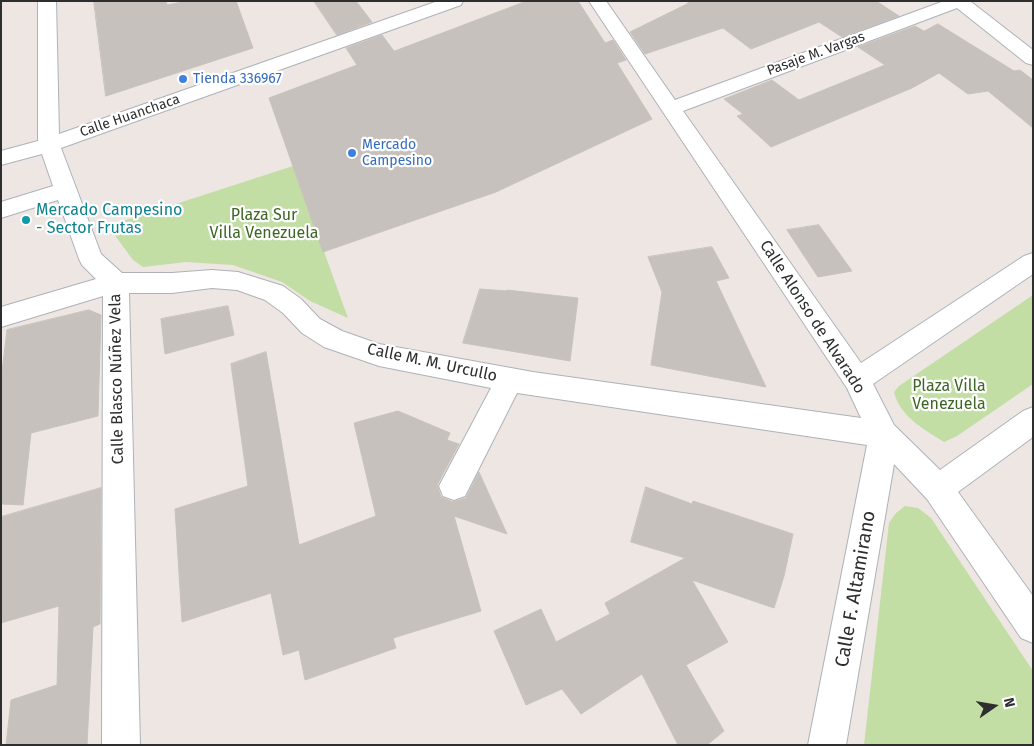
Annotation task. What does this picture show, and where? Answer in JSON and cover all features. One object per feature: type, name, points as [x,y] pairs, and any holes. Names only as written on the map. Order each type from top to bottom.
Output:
[{"type":"street","name":"Calle Blasco Núñez Vela","points":[[47,1],[49,144],[91,259],[116,283],[121,745]]},
{"type":"street","name":"Calle Huanchaca","points":[[1,158],[49,144],[455,1]]},
{"type":"street","name":"Calle Alonso de Alvarado","points":[[597,1],[857,380],[884,434],[938,489],[1033,626]]},
{"type":"street","name":"Pasaje M. Vargas","points":[[672,108],[960,1]]},
{"type":"street","points":[[960,1],[1033,59]]},
{"type":"street","points":[[1,210],[65,190]]},
{"type":"street","points":[[857,380],[1033,262]]},
{"type":"street","name":"Calle M. M. Urcullo","points":[[1,317],[116,283],[172,283],[212,279],[238,281],[274,293],[292,306],[310,326],[333,339],[379,354],[509,380],[884,434]]},
{"type":"street","points":[[454,486],[509,380]]},
{"type":"street","points":[[938,489],[1033,420]]},
{"type":"street","name":"Calle F. Altamirano","points":[[827,745],[884,434]]},
{"type":"green space","name":"Plaza Sur Villa Venezuela","points":[[293,166],[348,318],[310,301],[282,282],[233,265],[186,262],[143,267],[133,260],[108,226]]},
{"type":"green space","name":"Plaza Villa Venezuela","points":[[1033,295],[1033,384],[957,436],[944,442],[914,422],[897,401],[894,392],[899,386]]},
{"type":"green space","points":[[905,506],[918,508],[931,518],[1033,671],[1033,745],[864,745],[889,523],[896,513]]},
{"type":"building","points":[[94,1],[166,1],[167,5],[188,1],[236,1],[253,48],[106,96]]},
{"type":"building","points":[[314,1],[356,1],[372,22],[337,35]]},
{"type":"building","name":"Mercado Campesino","points":[[527,1],[578,1],[605,43],[613,40],[626,60],[617,63],[652,119],[496,192],[323,252],[269,98],[357,65],[346,48],[382,35],[394,51]]},
{"type":"building","points":[[686,1],[876,1],[899,16],[842,37],[819,22],[751,49],[723,28],[645,54],[630,32],[689,3]]},
{"type":"building","points":[[938,24],[1014,71],[1020,70],[1033,80],[1033,128],[988,91],[968,94],[939,73],[912,88],[771,147],[737,116],[743,114],[724,99],[772,80],[799,100],[885,65],[858,47],[915,26],[924,31]]},
{"type":"building","points":[[819,225],[852,271],[818,277],[787,230]]},
{"type":"building","points":[[712,247],[729,278],[716,281],[766,387],[651,365],[662,292],[648,257]]},
{"type":"building","points":[[480,289],[578,298],[570,361],[463,343]]},
{"type":"building","points":[[228,306],[234,335],[165,354],[161,319]]},
{"type":"building","points":[[89,310],[101,315],[98,416],[31,433],[23,505],[1,504],[1,380],[7,330]]},
{"type":"building","points":[[266,352],[299,545],[376,516],[354,423],[398,411],[450,433],[447,440],[459,444],[437,485],[441,497],[453,502],[466,498],[479,472],[507,534],[454,516],[481,611],[393,638],[396,648],[305,680],[299,650],[283,655],[271,593],[182,622],[175,509],[248,486],[231,364]]},
{"type":"building","points":[[646,487],[692,504],[693,501],[793,534],[784,576],[774,608],[692,580],[728,642],[686,665],[724,731],[707,745],[678,745],[642,674],[581,714],[562,689],[526,705],[494,631],[541,609],[556,642],[610,614],[605,603],[685,558],[631,542]]},
{"type":"building","points":[[101,488],[100,624],[93,627],[87,745],[6,745],[11,700],[57,685],[59,606],[1,623],[1,517]]},
{"type":"place","name":"Tienda 336967","points":[[183,79]]},
{"type":"place","name":"Mercado Campesino","points":[[352,153]]},
{"type":"place","name":"Mercado Campesino - Sector Frutas","points":[[26,220]]}]
